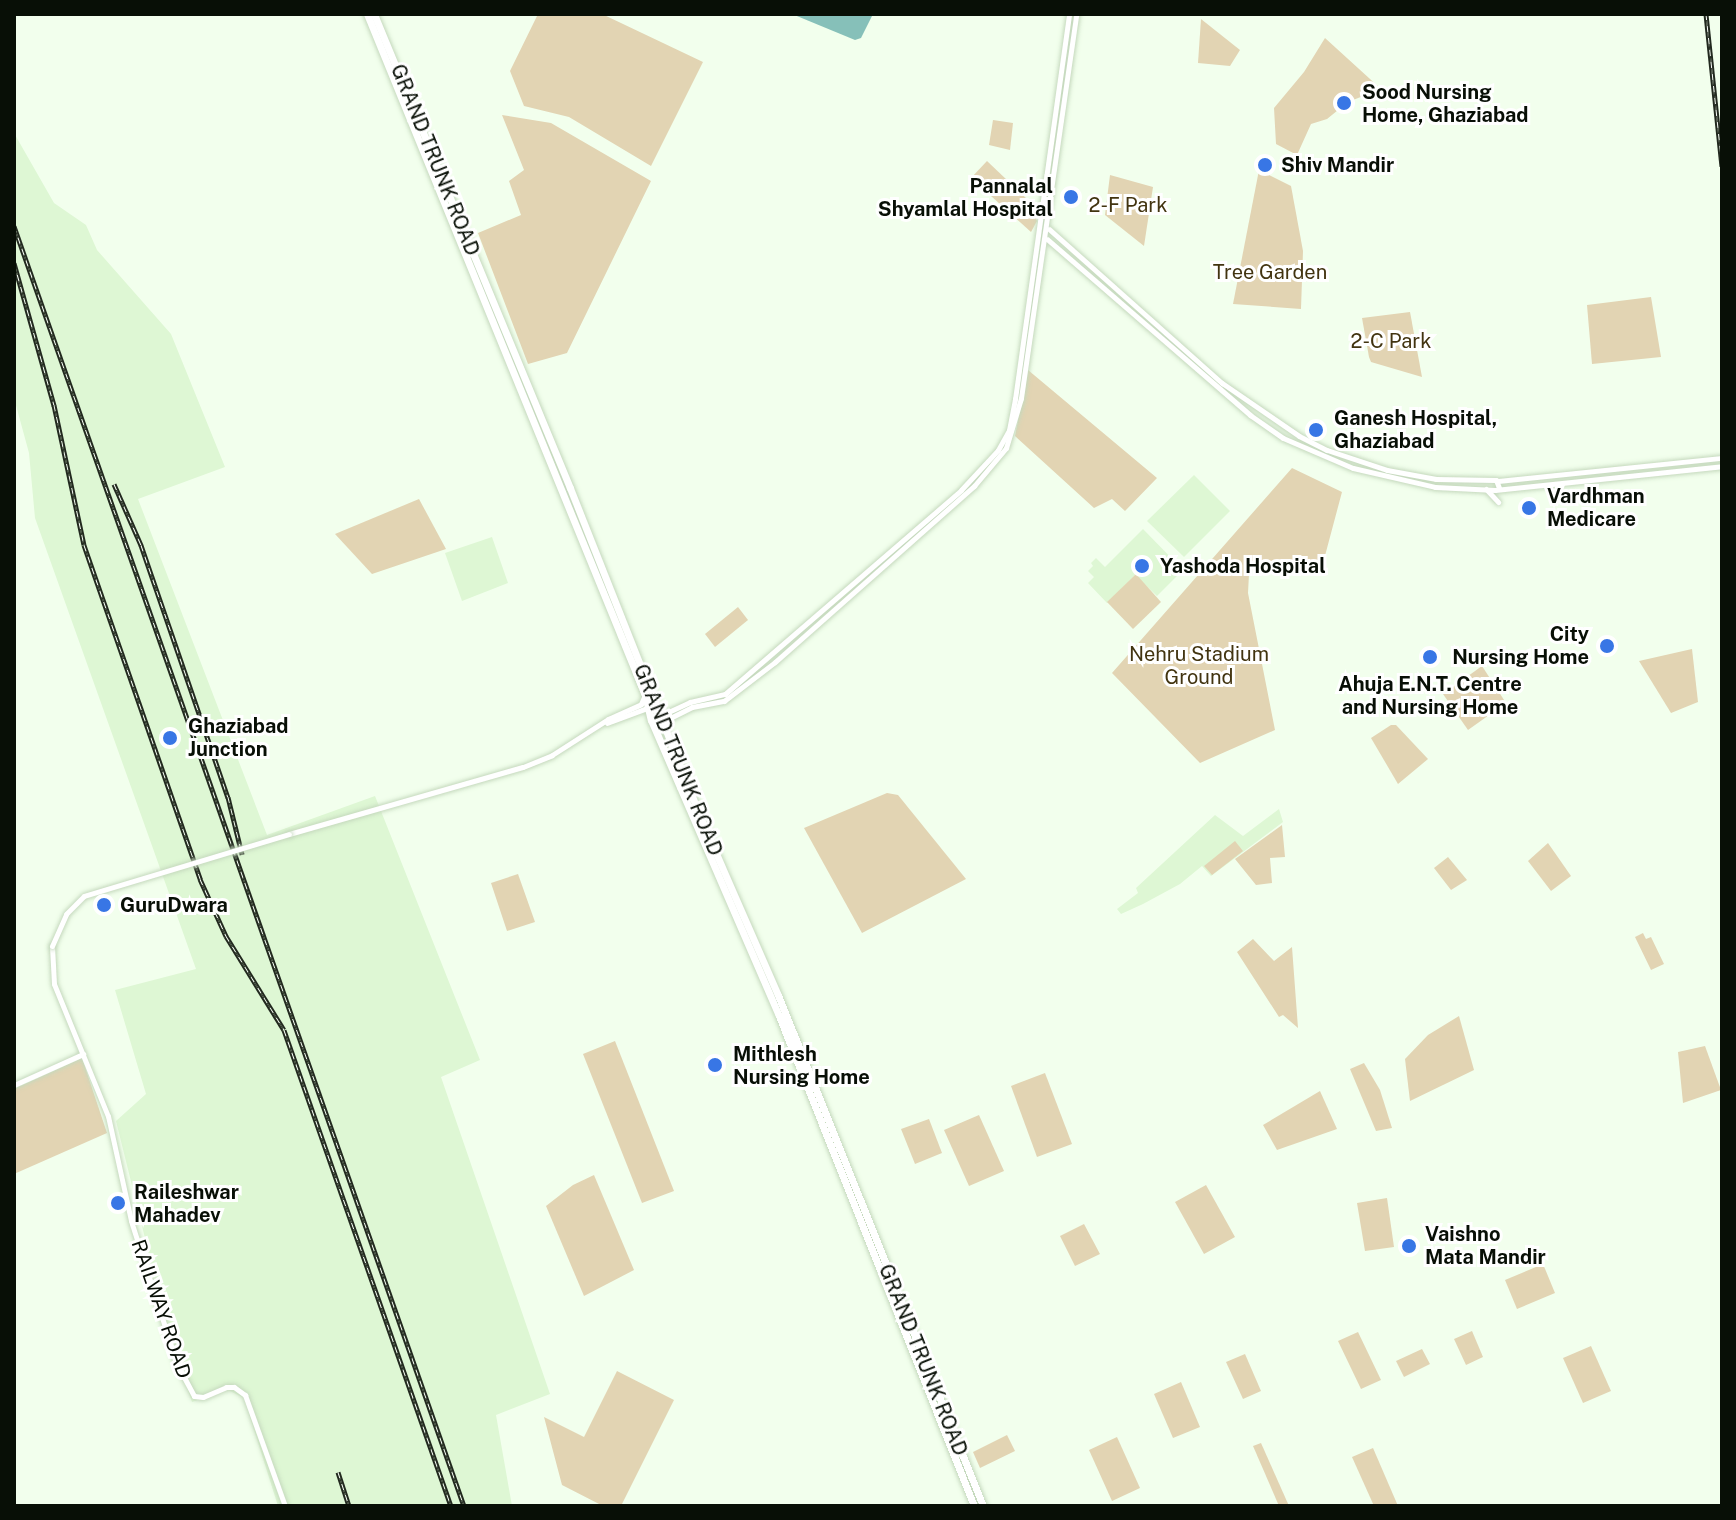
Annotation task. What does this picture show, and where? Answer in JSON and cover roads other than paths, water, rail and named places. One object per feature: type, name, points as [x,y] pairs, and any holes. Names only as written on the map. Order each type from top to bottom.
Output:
[{"type":"highway","name":"GRAND TRUNK ROAD","points":[[367,14],[645,693],[662,719],[778,995],[983,1506]]},
{"type":"highway","name":"GRAND TRUNK ROAD","points":[[374,14],[515,356],[652,706],[653,723],[779,1016],[974,1506]]},
{"type":"highway","points":[[507,360],[515,356]]},
{"type":"street","points":[[662,719],[696,700],[725,694],[871,570],[994,457],[1009,430],[1013,411],[1069,14]]},
{"type":"street","points":[[653,723],[692,707],[719,703],[775,662],[998,461],[1011,439],[1019,412],[1048,229],[1076,14]]},
{"type":"street","points":[[1042,221],[1222,383],[1299,436],[1348,458],[1409,475],[1497,485]]},
{"type":"street","points":[[1040,233],[1194,370],[1283,438],[1353,468],[1435,487],[1486,489],[1515,482],[1722,458]]},
{"type":"street","points":[[1515,482],[1722,466]]},
{"type":"street","points":[[1486,489],[1498,502]]},
{"type":"street","points":[[607,723],[608,719],[641,704],[645,693]]},
{"type":"street","points":[[607,723],[652,706]]},
{"type":"street","name":"RAILWAY ROAD","points":[[285,1506],[245,1395],[234,1387],[226,1387],[203,1397],[194,1396],[177,1364],[131,1221],[108,1116],[60,996],[52,946],[66,914],[84,896],[179,865],[491,779],[552,755],[570,741],[607,723]]},
{"type":"street","points":[[14,1085],[83,1054]]},
{"type":"water","points":[[792,14],[873,14],[861,38],[855,40]]},
{"type":"railway","points":[[1706,14],[1722,166]]},
{"type":"railway","points":[[14,226],[464,1506]]},
{"type":"railway","points":[[14,263],[54,405],[84,545],[200,879],[226,936],[284,1030],[451,1506]]},
{"type":"railway","points":[[114,484],[141,545],[228,797],[242,854]]},
{"type":"railway","points":[[338,1472],[349,1506]]},
{"type":"place","name":"Sood Nursing Home, Ghaziabad","points":[[1344,103]]},
{"type":"place","name":"Shiv Mandir","points":[[1265,165]]},
{"type":"place","name":"Pannalal Shyamlal Hospital","points":[[1071,197]]},
{"type":"place","name":"Ganesh Hospital, Ghaziabad","points":[[1316,430]]},
{"type":"place","name":"Vardhman Medicare","points":[[1529,508]]},
{"type":"place","name":"Yashoda Hospital","points":[[1142,566]]},
{"type":"place","name":"City Nursing Home","points":[[1607,646]]},
{"type":"place","name":"Ahuja E.N.T. Centre and Nursing Home","points":[[1430,657]]},
{"type":"place","name":"Ghaziabad Junction","points":[[170,738]]},
{"type":"place","name":"GuruDwara","points":[[104,905]]},
{"type":"place","name":"Mithlesh Nursing Home","points":[[715,1065]]},
{"type":"place","name":"Raileshwar Mahadev","points":[[118,1203]]},
{"type":"place","name":"Vaishno Mata Mandir","points":[[1409,1246]]},
{"type":"park label","name":"2-F Park","points":[[1128,205]]},
{"type":"park label","name":"Tree Garden","points":[[1270,272]]},
{"type":"park label","name":"2-C Park","points":[[1391,341]]},
{"type":"park label","name":"Nehru Stadium Ground","points":[[1199,666]]}]
